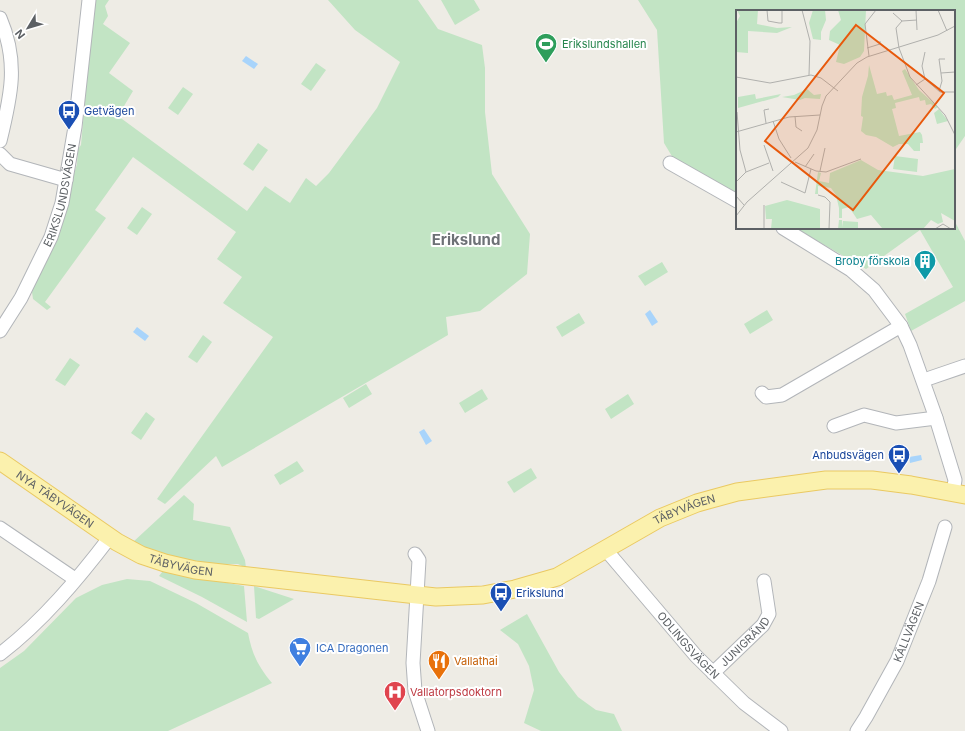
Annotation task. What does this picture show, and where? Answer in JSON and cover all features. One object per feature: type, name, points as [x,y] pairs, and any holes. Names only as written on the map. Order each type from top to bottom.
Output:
[{"type":"main road","name":"NYA TÄBYVÄGEN","points":[[0,461],[110,537]]},
{"type":"main road","name":"TÄBYVÄGEN","points":[[110,537],[141,555],[165,563],[195,570],[436,597],[483,595],[515,590],[557,577],[660,518],[697,503],[737,492],[783,485],[834,480],[872,480],[911,485],[959,494]]},
{"type":"street","name":"ERIKSLUNDSVÄGEN","points":[[0,331],[21,298],[51,237],[62,203],[76,127],[89,0]]},
{"type":"street","points":[[0,18],[3,35],[12,62],[11,88],[0,141]]},
{"type":"street","points":[[0,154],[10,164],[66,180]]},
{"type":"street","points":[[670,164],[736,200]]},
{"type":"street","points":[[785,229],[851,270],[874,290],[901,326],[910,344],[924,380],[959,494]]},
{"type":"street","points":[[762,393],[766,397],[782,395],[901,326]]},
{"type":"street","points":[[924,380],[965,366]]},
{"type":"street","points":[[834,426],[864,415],[896,422],[936,418]]},
{"type":"street","name":"KÄLLVÄGEN","points":[[857,731],[897,661],[930,581],[945,527]]},
{"type":"street","points":[[0,528],[75,579]]},
{"type":"street","points":[[0,654],[46,612],[110,537]]},
{"type":"street","name":"ODLINGSVÄGEN","points":[[606,550],[696,656],[744,703],[781,731]]},
{"type":"street","points":[[416,554],[419,560],[414,663],[415,691],[428,731]]},
{"type":"street","name":"JUNIGRÄND","points":[[713,673],[763,625],[769,614],[764,581]]},
{"type":"green space","points":[[94,0],[109,0],[105,6],[108,16],[103,24],[130,43],[109,73],[133,91],[118,116],[247,211],[265,186],[290,203],[306,178],[316,186],[329,173],[377,108],[400,62],[355,30],[328,0],[418,0],[438,29],[482,45],[485,68],[485,112],[492,174],[530,234],[527,274],[480,311],[446,317],[448,335],[222,467],[216,456],[165,504],[157,499],[273,337],[223,303],[242,277],[217,259],[236,232],[133,157],[95,210],[106,218],[45,302],[51,307],[47,310],[33,299],[32,292],[54,237],[77,164],[78,149],[81,145]]},
{"type":"green space","points":[[441,0],[474,0],[480,10],[455,25]]},
{"type":"green space","points":[[638,0],[965,0],[965,136],[955,151],[955,10],[736,10],[736,194],[673,158],[664,143],[657,30]]},
{"type":"green space","points":[[316,63],[326,70],[311,91],[301,84]]},
{"type":"green space","points":[[183,87],[193,94],[178,115],[168,108]]},
{"type":"green space","points":[[258,143],[268,150],[253,171],[243,164]]},
{"type":"green space","points":[[142,207],[152,214],[137,235],[127,228]]},
{"type":"green space","points":[[955,222],[965,241],[965,301],[911,331],[905,314],[953,287],[920,230],[866,269],[797,229],[955,229]]},
{"type":"green space","points":[[662,262],[668,272],[645,286],[638,276]]},
{"type":"green space","points":[[767,310],[773,320],[750,334],[744,324]]},
{"type":"green space","points":[[579,313],[585,323],[562,337],[556,327]]},
{"type":"green space","points":[[203,335],[212,342],[197,363],[188,357]]},
{"type":"green space","points":[[70,358],[80,365],[65,386],[55,380]]},
{"type":"green space","points":[[366,384],[372,394],[349,408],[343,398]]},
{"type":"green space","points":[[482,389],[488,399],[465,413],[459,403]]},
{"type":"green space","points":[[628,394],[634,404],[611,419],[605,409]]},
{"type":"green space","points":[[146,412],[155,419],[141,440],[131,433]]},
{"type":"green space","points":[[297,461],[304,471],[280,485],[274,475]]},
{"type":"green space","points":[[531,468],[537,478],[514,493],[507,482]]},
{"type":"green space","points":[[184,495],[194,504],[193,520],[230,527],[245,560],[246,568],[238,564],[216,564],[165,557],[132,543]]},
{"type":"green space","points":[[163,571],[244,586],[247,622],[202,597],[159,576]]},
{"type":"green space","points":[[127,579],[150,581],[196,603],[248,633],[256,660],[272,683],[168,731],[0,731],[0,668],[24,651],[76,598],[102,585]]},
{"type":"green space","points":[[254,586],[294,599],[259,619],[256,618]]},
{"type":"green space","points":[[527,614],[559,672],[578,697],[596,710],[614,714],[622,731],[541,731],[524,723],[534,690],[529,666],[518,644],[500,630]]},
{"type":"water","points":[[246,56],[258,64],[254,69],[242,61]]},
{"type":"water","points":[[650,310],[658,322],[652,326],[645,314]]},
{"type":"water","points":[[137,327],[149,336],[145,341],[133,332]]},
{"type":"water","points":[[424,429],[432,441],[426,445],[419,432]]},
{"type":"water","points":[[921,455],[922,460],[910,463],[909,457]]},
{"type":"place","name":"Erikslundshallen","points":[[546,64]]},
{"type":"place","name":"Getvägen","points":[[69,130]]},
{"type":"place","name":"Broby förskola","points":[[925,280]]},
{"type":"place","name":"Anbudsvägen","points":[[899,474]]},
{"type":"place","name":"Erikslund","points":[[501,612]]},
{"type":"place","name":"ICA Dragonen","points":[[300,668]]},
{"type":"place","name":"Vallathai","points":[[439,680]]},
{"type":"place","name":"Vallatorpsdoktorn","points":[[395,712]]},
{"type":"district","name":"Erikslund","points":[[466,239]]}]
